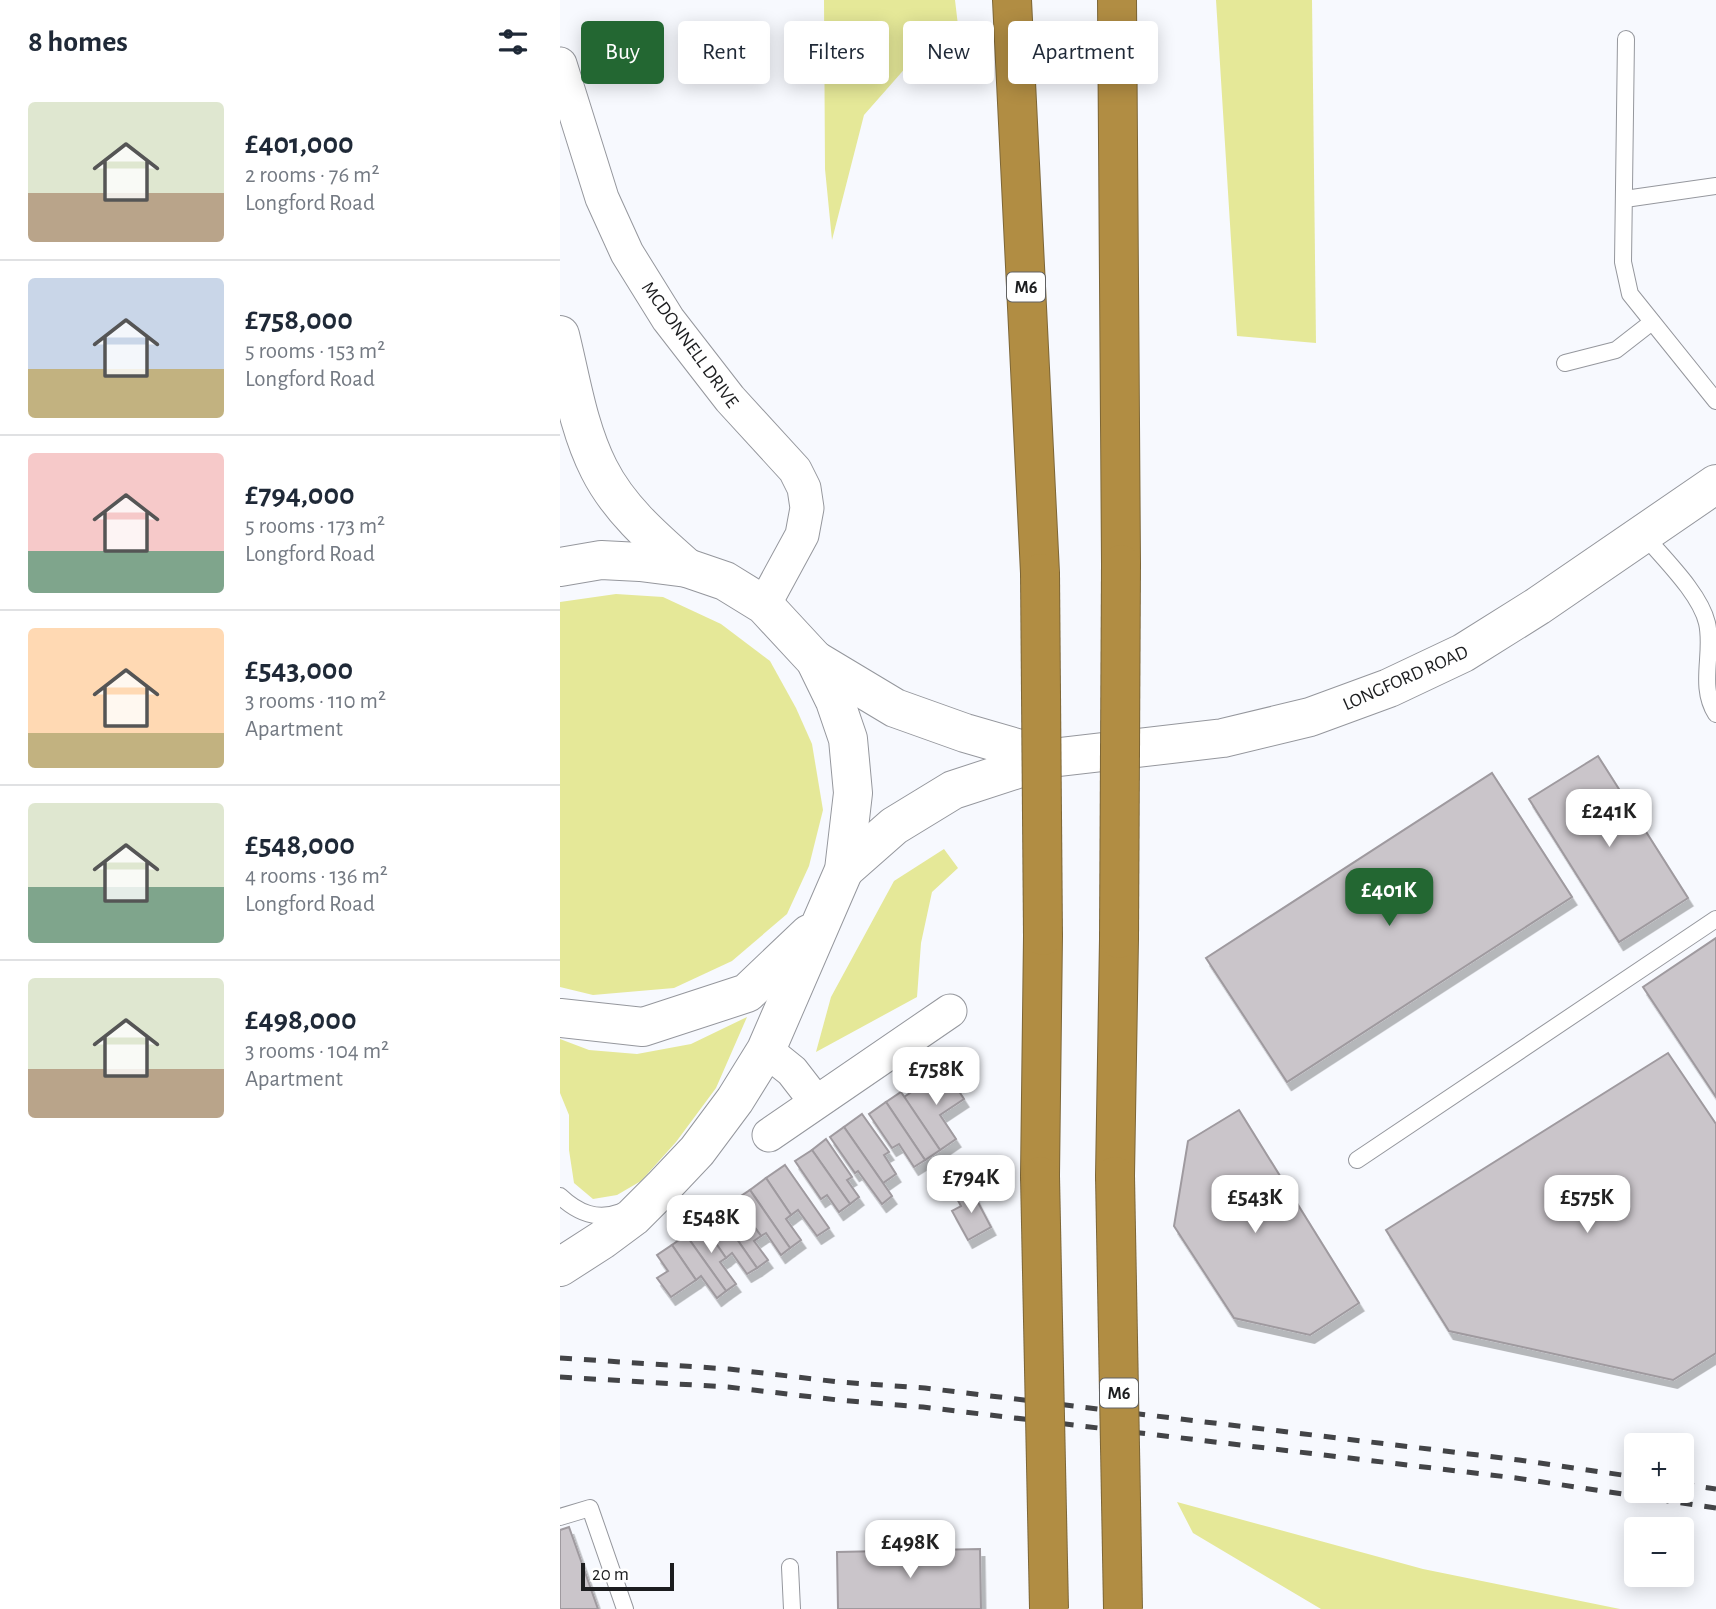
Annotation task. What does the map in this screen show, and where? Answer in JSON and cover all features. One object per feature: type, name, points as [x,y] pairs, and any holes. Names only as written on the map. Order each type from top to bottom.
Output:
[{"type":"highway","name":"M6","points":[[1012,0],[1040,573],[1043,936],[1040,1176],[1049,1609]]},
{"type":"highway","name":"M6","points":[[1117,0],[1121,564],[1115,1176],[1124,1609]]},
{"type":"main road","points":[[560,335],[580,419],[598,468],[630,513],[688,568]]},
{"type":"main road","name":"LONGFORD ROAD","points":[[844,870],[894,826],[953,790],[1051,758],[1223,737],[1310,717],[1389,688],[1463,653],[1538,606],[1716,484]]},
{"type":"main road","name":"LONGFORD ROAD","points":[[560,567],[601,560],[639,562],[688,568],[725,581],[764,605],[816,660],[895,708],[965,733],[1051,758]]},
{"type":"main road","name":"LONGFORD ROAD","points":[[560,1267],[603,1241],[633,1217],[697,1151],[734,1100],[766,1050],[844,870],[853,793],[848,739],[835,701],[816,660]]},
{"type":"main road","name":"LONGFORD ROAD","points":[[560,1018],[643,1027],[747,993],[820,923]]},
{"type":"street","name":"MCDONNELL DRIVE","points":[[560,64],[602,198],[626,253],[668,319],[730,399],[795,470],[804,488],[807,508],[802,535],[764,605]]},
{"type":"street","points":[[769,1135],[950,1011]]},
{"type":"street","points":[[766,1050],[792,1071],[816,1102]]},
{"type":"lane","points":[[1626,39],[1623,262],[1630,294],[1716,401]]},
{"type":"lane","points":[[1625,199],[1716,186]]},
{"type":"lane","points":[[1565,363],[1616,350],[1653,322]]},
{"type":"lane","points":[[1643,534],[1698,602],[1706,619],[1710,639],[1708,693],[1716,714]]},
{"type":"lane","points":[[1357,1160],[1716,919]]},
{"type":"lane","name":"LONGFORD ROAD","points":[[560,1196],[575,1209],[593,1216],[608,1216],[642,1202],[662,1188]]},
{"type":"lane","points":[[560,1517],[590,1508],[625,1609]]},
{"type":"lane","points":[[790,1567],[792,1609]]},
{"type":"green space","points":[[824,0],[955,0],[957,21],[903,21],[903,71],[864,115],[832,240],[825,169],[824,84],[889,84],[889,21],[824,21]]},
{"type":"green space","points":[[1216,0],[1312,0],[1316,343],[1237,336]]},
{"type":"green space","points":[[616,594],[663,597],[721,624],[770,661],[812,744],[823,810],[809,866],[787,914],[732,961],[674,988],[593,995],[560,987],[560,602]]},
{"type":"green space","points":[[944,849],[958,868],[932,892],[921,943],[917,997],[816,1052],[831,997],[894,881]]},
{"type":"green space","points":[[747,1017],[716,1088],[676,1142],[641,1181],[617,1195],[593,1199],[574,1183],[569,1150],[569,1115],[560,1093],[560,1039],[589,1050],[637,1054],[691,1044]]},
{"type":"green space","points":[[1177,1502],[1423,1569],[1620,1609],[1321,1609],[1193,1533]]},
{"type":"building","points":[[1598,756],[1688,898],[1619,942],[1529,799]]},
{"type":"building","points":[[1492,773],[1572,897],[1287,1082],[1206,958]]},
{"type":"building","points":[[1716,938],[1716,1097],[1643,987]]},
{"type":"building","points":[[1668,1053],[1716,1124],[1716,1353],[1673,1380],[1449,1331],[1386,1230]]},
{"type":"building","points":[[945,1070],[964,1099],[940,1115],[956,1139],[940,1150],[904,1097]]},
{"type":"building","points":[[901,1092],[940,1150],[925,1160],[886,1102]]},
{"type":"building","points":[[886,1102],[925,1160],[914,1167],[899,1144],[892,1148],[869,1114]]},
{"type":"building","points":[[1239,1110],[1359,1303],[1310,1335],[1234,1318],[1174,1226],[1188,1141]]},
{"type":"building","points":[[862,1114],[889,1152],[884,1155],[896,1174],[883,1183],[844,1127]]},
{"type":"building","points":[[844,1127],[892,1196],[882,1204],[858,1171],[855,1173],[830,1137]]},
{"type":"building","points":[[826,1139],[852,1177],[847,1180],[859,1197],[850,1204],[812,1150]]},
{"type":"building","points":[[812,1150],[850,1204],[839,1212],[827,1195],[821,1199],[795,1161]]},
{"type":"building","points":[[785,1165],[829,1228],[817,1236],[798,1210],[791,1215],[766,1178]]},
{"type":"building","points":[[766,1178],[791,1215],[786,1219],[801,1240],[790,1248],[750,1190]]},
{"type":"building","points":[[971,1189],[991,1227],[968,1240],[952,1211],[961,1206],[956,1197]]},
{"type":"building","points":[[750,1190],[790,1248],[781,1255],[766,1233],[761,1236],[735,1200]]},
{"type":"building","points":[[735,1200],[761,1236],[754,1241],[768,1260],[757,1268],[718,1212]]},
{"type":"building","points":[[718,1212],[757,1268],[747,1274],[732,1253],[726,1258],[702,1223]]},
{"type":"building","points":[[702,1223],[726,1258],[720,1262],[736,1284],[726,1291],[686,1235]]},
{"type":"building","points":[[686,1235],[726,1291],[717,1298],[701,1276],[696,1280],[672,1245]]},
{"type":"building","points":[[672,1245],[696,1280],[671,1297],[657,1278],[668,1271],[657,1255]]},
{"type":"building","points":[[569,1527],[598,1609],[560,1609],[560,1530]]},
{"type":"building","points":[[980,1549],[981,1609],[838,1609],[837,1552]]},
{"type":"railway","points":[[560,1358],[729,1369],[839,1382],[925,1388],[1519,1460],[1624,1475]]},
{"type":"railway","points":[[560,1377],[728,1387],[923,1407],[1516,1478],[1716,1508]]},
{"type":"railway","points":[[1694,1486],[1716,1489]]}]
